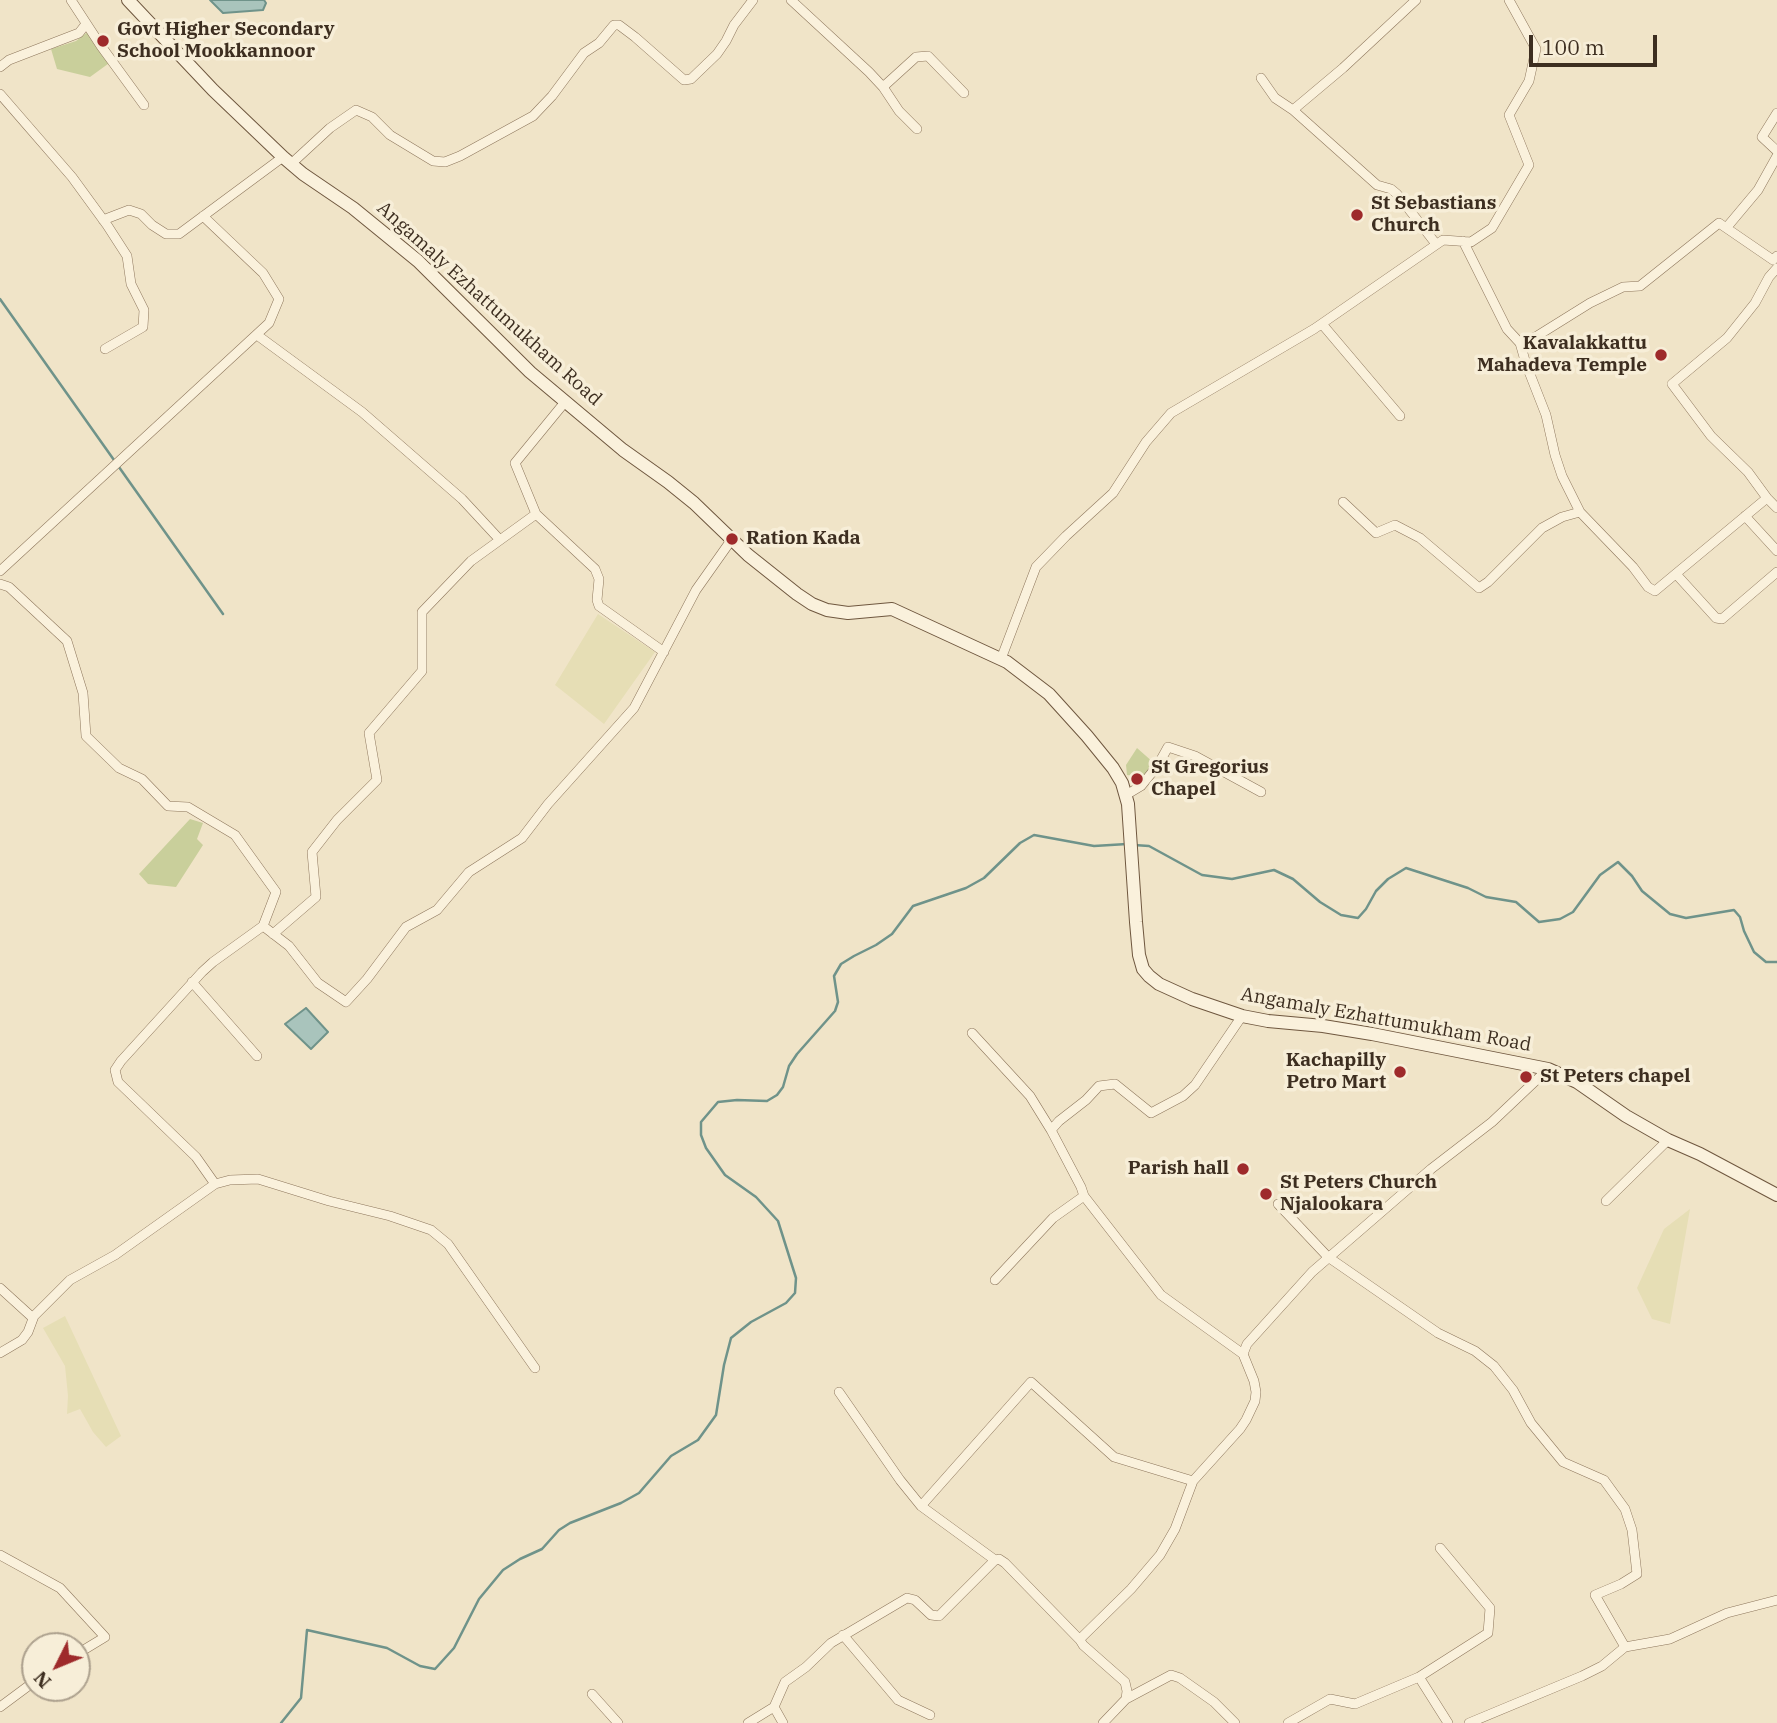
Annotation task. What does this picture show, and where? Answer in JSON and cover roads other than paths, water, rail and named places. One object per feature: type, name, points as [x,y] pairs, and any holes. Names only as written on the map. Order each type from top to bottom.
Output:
[{"type":"street","points":[[71,0],[144,105]]},
{"type":"street","points":[[103,219],[129,210],[141,214],[166,234],[179,234],[287,161],[356,110],[373,117],[390,135],[433,161],[445,162],[533,116],[552,96],[584,53],[599,43],[614,26],[619,25],[635,37],[684,80],[691,79],[717,54],[752,0]]},
{"type":"street","points":[[791,0],[862,65],[899,111],[917,128]]},
{"type":"street","points":[[1293,110],[1416,0]]},
{"type":"street","points":[[1001,659],[1036,567],[1113,493],[1146,442],[1171,413],[1322,324],[1436,244],[1443,240],[1471,242],[1492,228],[1529,165],[1509,115],[1529,81],[1536,49],[1508,0]]},
{"type":"street","name":"Angamaly Ezhattumukham Road","points":[[131,1],[213,90],[287,161],[353,208],[418,261],[506,349],[565,402],[623,450],[677,489],[748,555],[812,604],[827,610],[848,613],[892,608],[1001,659],[1049,694],[1080,727],[1122,783],[1129,822],[1139,955],[1143,969],[1159,984],[1192,999],[1242,1016],[1372,1034],[1548,1069],[1577,1082],[1626,1116],[1668,1140],[1777,1195]]},
{"type":"street","points":[[0,68],[9,60],[79,33],[86,24]]},
{"type":"street","points":[[883,88],[916,57],[928,56],[964,93]]},
{"type":"street","points":[[1261,79],[1275,98],[1293,110],[1377,185],[1397,194],[1436,244]]},
{"type":"street","points":[[0,94],[72,177],[127,256],[131,284],[144,310],[143,327],[105,349]]},
{"type":"street","points":[[1727,227],[1758,190],[1777,153],[1762,136],[1777,113]]},
{"type":"street","points":[[0,571],[269,323],[279,299],[263,273],[203,216]]},
{"type":"street","points":[[1520,343],[1623,287],[1640,286],[1719,223],[1727,227],[1776,262],[1755,303],[1727,338],[1672,384],[1711,436],[1748,472],[1777,508]]},
{"type":"street","points":[[1463,242],[1507,329],[1520,343],[1546,415],[1559,466],[1580,512],[1633,567],[1647,587],[1655,592],[1767,498]]},
{"type":"street","points":[[1322,324],[1399,416]]},
{"type":"street","points":[[257,335],[362,412],[462,499],[500,540]]},
{"type":"street","points":[[565,402],[515,463],[536,514],[595,569],[599,579],[599,606],[664,652]]},
{"type":"street","points":[[1343,502],[1376,533],[1395,525],[1420,538],[1479,588],[1542,528],[1562,517],[1580,512]]},
{"type":"street","points":[[273,934],[316,897],[312,852],[337,820],[377,779],[369,733],[422,671],[422,612],[471,561],[536,514]]},
{"type":"street","points":[[1745,516],[1777,551]]},
{"type":"street","points":[[263,926],[289,946],[318,983],[346,1002],[406,927],[438,910],[469,872],[522,838],[548,804],[634,708],[696,590],[732,539]]},
{"type":"street","points":[[1676,574],[1716,618],[1722,618],[1777,572]]},
{"type":"street","points":[[0,584],[9,587],[67,641],[83,693],[86,736],[119,768],[142,779],[169,806],[188,807],[235,835],[276,892],[263,926],[213,962],[192,982],[115,1070],[118,1082],[197,1157],[215,1184]]},
{"type":"street","points":[[1126,795],[1141,786],[1168,747],[1195,755],[1261,792]]},
{"type":"street","points":[[192,982],[257,1056]]},
{"type":"street","points":[[1051,1130],[1099,1086],[1115,1084],[1151,1113],[1183,1096],[1195,1085],[1242,1016]]},
{"type":"street","points":[[972,1033],[1030,1096],[1051,1130],[1084,1196],[1161,1295],[1243,1354],[1255,1386],[1256,1396],[1251,1410],[1240,1429],[1193,1481],[1175,1529],[1160,1555],[1080,1640]]},
{"type":"street","points":[[1243,1354],[1247,1344],[1328,1257],[1492,1122],[1548,1069]]},
{"type":"street","points":[[1606,1201],[1668,1140]]},
{"type":"street","points":[[0,1353],[23,1340],[33,1318],[71,1280],[115,1255],[215,1184],[230,1180],[258,1179],[431,1230],[448,1244],[534,1367]]},
{"type":"street","points":[[995,1280],[1053,1218],[1084,1196]]},
{"type":"street","points":[[1278,1204],[1328,1257],[1438,1333],[1475,1351],[1494,1366],[1513,1390],[1531,1423],[1563,1462],[1604,1480],[1629,1519],[1637,1574],[1595,1595],[1625,1647]]},
{"type":"street","points":[[0,1288],[33,1318]]},
{"type":"street","points":[[921,1506],[1031,1382],[1114,1457],[1193,1481]]},
{"type":"street","points":[[839,1392],[921,1506],[995,1560],[999,1559],[1005,1563],[1083,1645],[1125,1682],[1126,1699]]},
{"type":"street","points":[[1288,1723],[1330,1699],[1355,1704],[1419,1677],[1488,1633],[1490,1608],[1440,1548]]},
{"type":"street","points":[[0,1555],[60,1588],[105,1637],[91,1646]]},
{"type":"street","points":[[748,1723],[774,1707],[785,1682],[843,1635],[908,1598],[915,1600],[931,1615],[939,1616],[995,1560]]},
{"type":"street","points":[[1469,1723],[1582,1676],[1602,1666],[1625,1647],[1670,1639],[1727,1613],[1777,1600]]},
{"type":"street","points":[[843,1635],[898,1700],[930,1716]]},
{"type":"street","points":[[1103,1723],[1126,1699],[1171,1675],[1180,1678],[1214,1702],[1234,1723]]},
{"type":"street","points":[[1419,1677],[1448,1723]]},
{"type":"street","points":[[0,1707],[21,1691]]},
{"type":"street","points":[[592,1694],[618,1723]]},
{"type":"street","points":[[774,1707],[783,1723]]},
{"type":"water","points":[[210,0],[264,0],[266,3],[263,10],[223,13]]},
{"type":"water","points":[[306,1008],[328,1032],[311,1049],[285,1024]]},
{"type":"waterway","points":[[0,299],[223,614]]},
{"type":"waterway","points":[[281,1723],[301,1698],[307,1630],[387,1648],[420,1666],[435,1669],[454,1648],[479,1599],[503,1570],[542,1549],[559,1530],[570,1523],[639,1493],[671,1456],[698,1440],[716,1415],[731,1338],[751,1322],[786,1303],[795,1293],[796,1278],[778,1221],[756,1197],[725,1175],[706,1148],[701,1135],[701,1122],[718,1102],[767,1101],[777,1095],[797,1054],[835,1011],[838,1002],[834,976],[841,964],[892,934],[913,906],[966,888],[984,878],[1020,843],[1034,835],[1094,846],[1127,844]]},
{"type":"waterway","points":[[1134,845],[1149,846],[1202,875],[1232,879],[1274,870],[1293,879],[1320,902],[1341,915],[1358,918],[1376,891],[1388,879],[1406,868],[1468,888],[1486,897],[1516,902],[1539,922],[1560,919],[1573,912],[1600,875],[1618,862],[1642,891],[1670,914],[1686,918],[1734,910],[1740,917],[1754,952],[1766,962],[1777,962]]},
{"type":"place","name":"Govt Higher Secondary School Mookkannoor","points":[[103,41]]},
{"type":"place","name":"St Sebastians Church","points":[[1357,215]]},
{"type":"place","name":"Kavalakkattu Mahadeva Temple","points":[[1661,355]]},
{"type":"place","name":"Ration Kada","points":[[732,539]]},
{"type":"place","name":"St Gregorius Chapel","points":[[1137,779]]},
{"type":"place","name":"Kachapilly Petro Mart","points":[[1400,1072]]},
{"type":"place","name":"St Peters chapel","points":[[1526,1077]]},
{"type":"place","name":"Parish hall","points":[[1243,1169]]},
{"type":"place","name":"St Peters Church Njalookara","points":[[1266,1194]]}]
